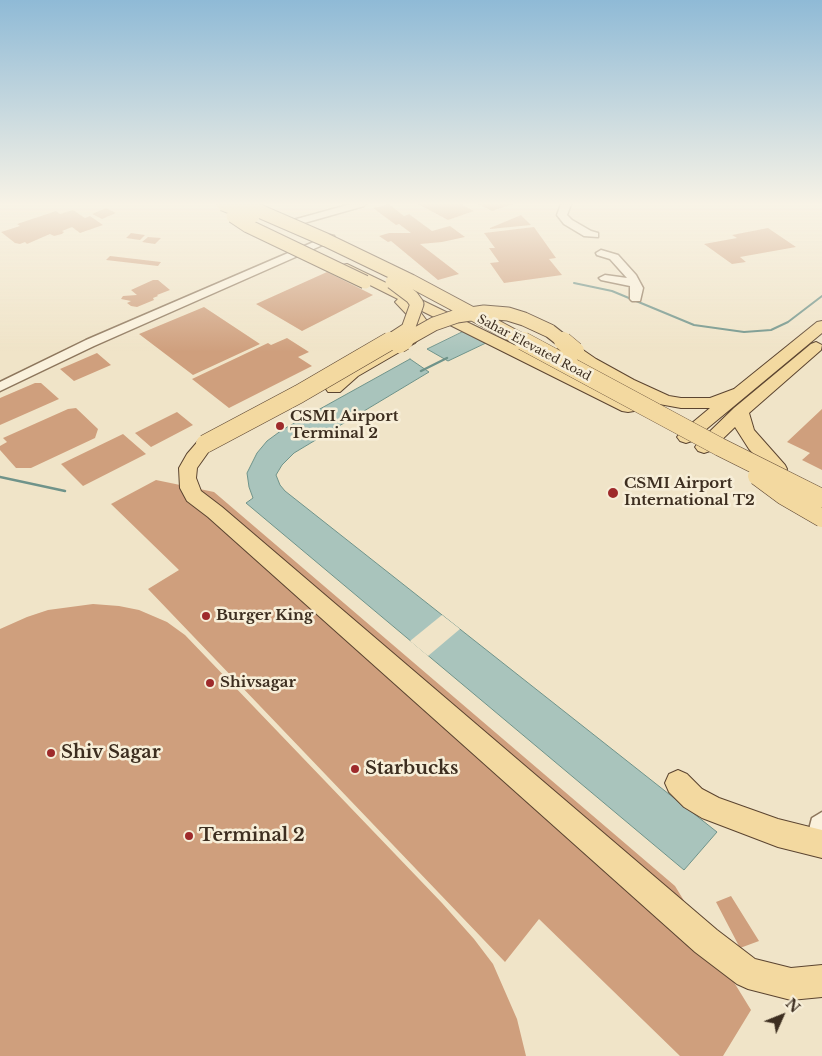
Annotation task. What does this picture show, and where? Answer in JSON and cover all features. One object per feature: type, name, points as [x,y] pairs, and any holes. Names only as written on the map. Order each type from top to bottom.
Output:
[{"type":"main road","points":[[305,253],[365,282],[410,308],[420,321],[420,328],[410,340],[352,373],[334,389]]},
{"type":"main road","points":[[318,253],[596,390],[692,432],[822,508]]},
{"type":"main road","points":[[336,253],[379,274],[412,297],[416,304],[408,329],[396,338],[299,394],[205,444],[188,468],[186,478],[194,496],[706,942],[748,972],[791,984],[822,982]]},
{"type":"main road","name":"Sahar Elevated Road","points":[[354,253],[411,281],[713,443],[822,498]]},
{"type":"main road","points":[[361,253],[444,294],[488,322],[665,410],[692,432]]},
{"type":"main road","points":[[299,394],[329,384],[434,324],[469,314],[497,313],[524,319],[550,331],[590,362],[628,383],[665,400],[681,403],[712,403],[738,393]]},
{"type":"main road","points":[[692,432],[822,325]]},
{"type":"main road","points":[[713,443],[740,412],[822,342]]},
{"type":"main road","points":[[665,410],[683,414],[696,414],[719,409]]},
{"type":"main road","points":[[740,412],[744,431],[778,469]]},
{"type":"main road","points":[[713,443],[778,469],[822,492]]},
{"type":"main road","points":[[713,443],[784,496],[822,518]]},
{"type":"main road","points":[[678,783],[693,798],[712,809],[792,836],[821,837]]},
{"type":"street","points":[[0,388],[90,343],[292,253]]},
{"type":"street","points":[[602,253],[614,258],[620,263],[635,283],[637,288],[636,299]]},
{"type":"street","points":[[605,278],[635,283]]},
{"type":"water","points":[[466,330],[488,342],[448,361],[427,349]]},
{"type":"water","points":[[410,359],[429,372],[294,453],[282,465],[276,475],[280,485],[285,491],[717,832],[684,870],[246,503],[253,498],[247,473],[257,453],[267,441],[282,430]]},
{"type":"pier","points":[[442,615],[460,629],[428,656],[410,641]]},
{"type":"building","points":[[406,253],[432,253],[459,274],[438,280]]},
{"type":"building","points":[[493,253],[553,253],[556,258],[549,259],[562,275],[504,283],[490,263],[499,262]]},
{"type":"building","points":[[717,253],[761,253],[740,257],[746,262],[732,264]]},
{"type":"building","points":[[110,256],[161,262],[158,266],[106,260]]},
{"type":"building","points":[[327,272],[373,295],[302,331],[256,304]]},
{"type":"building","points":[[153,280],[158,280],[170,290],[157,295],[153,298],[154,300],[137,307],[127,303],[131,301],[121,299],[123,296],[137,295],[131,290]]},
{"type":"building","points":[[204,307],[260,344],[193,375],[139,334]]},
{"type":"building","points":[[287,338],[309,352],[298,357],[312,366],[229,408],[192,379],[268,343],[271,345]]},
{"type":"building","points":[[97,353],[111,365],[74,381],[60,369]]},
{"type":"building","points":[[35,383],[41,383],[59,399],[0,425],[0,398]]},
{"type":"building","points":[[76,408],[98,429],[95,438],[31,468],[16,468],[0,450],[0,446],[7,442],[3,438],[68,409]]},
{"type":"building","points":[[822,409],[822,470],[802,460],[810,453],[787,442]]},
{"type":"building","points":[[177,412],[193,425],[151,447],[135,433]]},
{"type":"building","points":[[123,434],[146,454],[83,486],[61,464]]},
{"type":"building","points":[[156,480],[214,492],[675,886],[751,1010],[723,1056],[680,1056],[539,919],[505,962],[148,589],[179,570],[111,504]]},
{"type":"building","name":"Terminal 2","points":[[93,604],[139,610],[167,622],[185,635],[442,903],[493,964],[517,1019],[526,1056],[0,1056],[0,629],[48,610]]},
{"type":"building","points":[[731,896],[759,941],[740,948],[716,902]]},
{"type":"waterway","points":[[574,283],[612,291],[694,325],[744,332],[771,330],[788,322],[822,296]]},
{"type":"waterway","points":[[421,371],[447,358]]},
{"type":"waterway","points":[[0,477],[65,491]]},
{"type":"place","name":"CSMI Airport Terminal 2","points":[[280,426]]},
{"type":"place","name":"CSMI Airport International T2","points":[[613,493]]},
{"type":"place","name":"Burger King","points":[[206,616]]},
{"type":"place","name":"Shivsagar","points":[[210,683]]},
{"type":"place","name":"Shiv Sagar","points":[[51,753]]},
{"type":"place","name":"Starbucks","points":[[355,769]]},
{"type":"place","name":"Terminal 2","points":[[189,836]]}]
